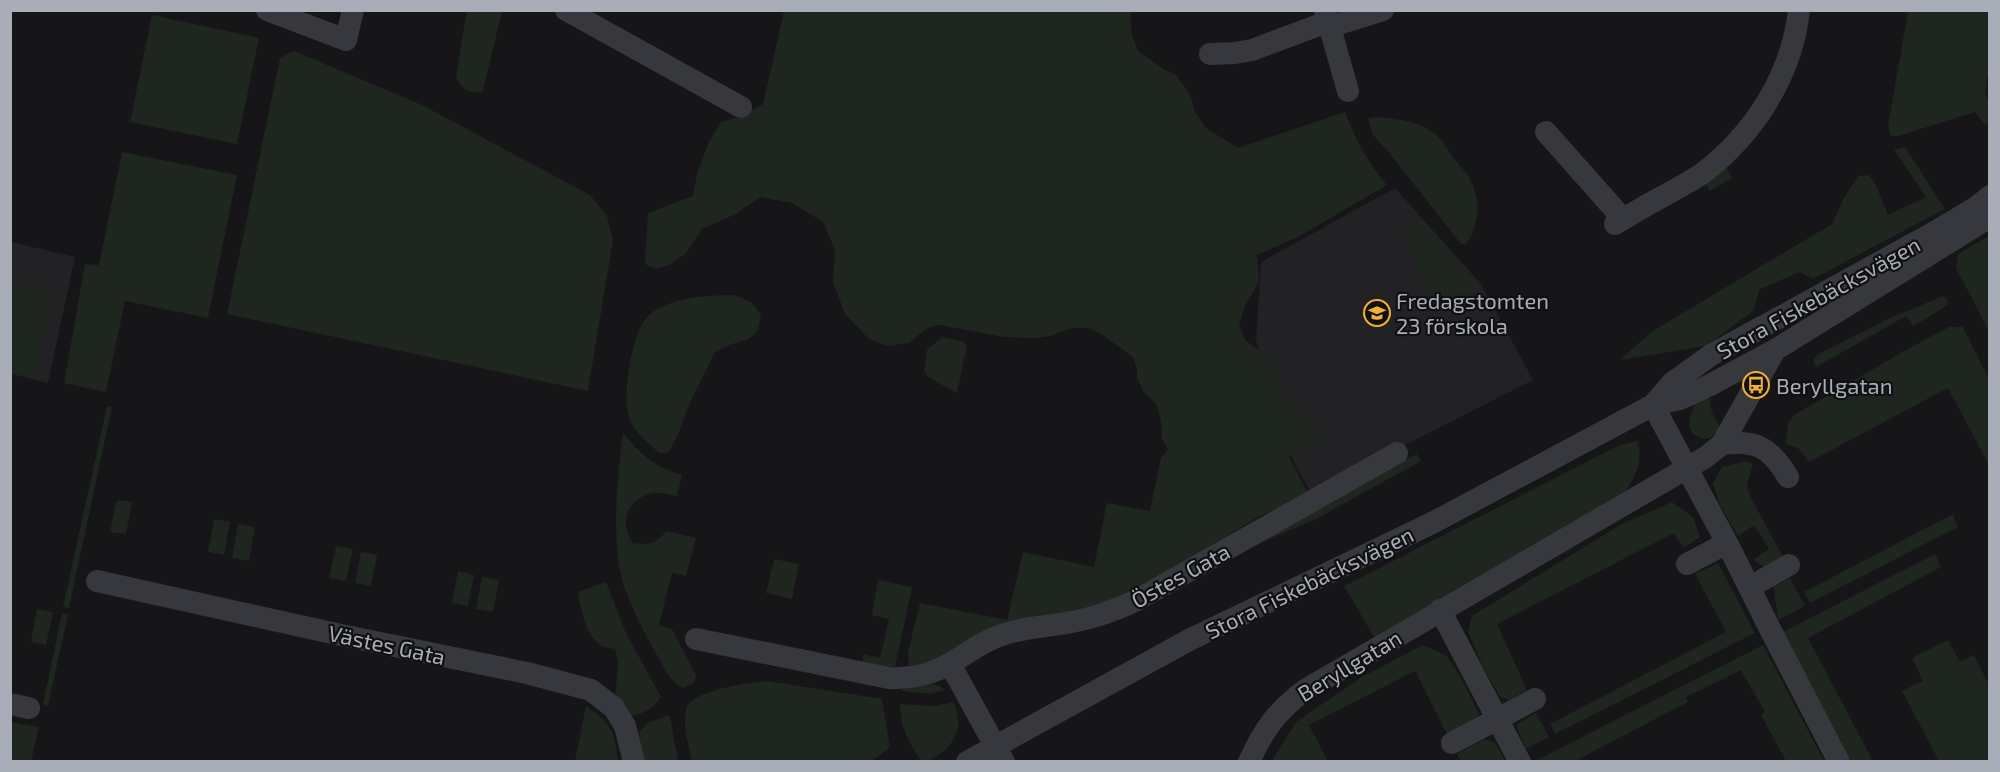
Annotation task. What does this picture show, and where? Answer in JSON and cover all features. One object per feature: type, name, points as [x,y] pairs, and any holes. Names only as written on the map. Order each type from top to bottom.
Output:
[{"type":"street","points":[[267,10],[346,40],[353,10]]},
{"type":"street","points":[[566,10],[741,107]]},
{"type":"street","points":[[1210,54],[1252,50],[1327,20],[1383,10]]},
{"type":"street","points":[[1546,132],[1619,221],[1702,173],[1738,142],[1773,93],[1789,61],[1797,31],[1799,10]]},
{"type":"street","points":[[1327,20],[1348,91]]},
{"type":"street","name":"Stora Fiskebäcksvägen","points":[[1653,405],[1672,383],[1711,355],[1933,234],[1975,208],[1989,196]]},
{"type":"street","name":"Stora Fiskebäcksvägen","points":[[967,762],[999,754],[1171,649],[1434,522],[1653,405],[1680,399],[1710,385],[1775,350],[1989,217]]},
{"type":"street","points":[[1722,444],[1775,350]]},
{"type":"street","points":[[1653,405],[1750,587],[1839,762]]},
{"type":"street","points":[[1722,444],[1742,442],[1767,450],[1781,465],[1788,477]]},
{"type":"street","name":"Beryllgatan","points":[[1249,762],[1260,737],[1284,705],[1305,690],[1706,457],[1722,444]]},
{"type":"street","name":"Östes Gata","points":[[696,639],[889,678],[920,675],[950,664],[996,636],[1073,622],[1116,610],[1398,453]]},
{"type":"street","points":[[1687,564],[1727,543]]},
{"type":"street","points":[[1750,587],[1789,565]]},
{"type":"street","name":"Västes Gata","points":[[97,581],[527,673],[591,690],[614,708],[625,726],[634,762]]},
{"type":"street","points":[[1440,610],[1520,762]]},
{"type":"street","points":[[950,664],[999,754]]},
{"type":"street","points":[[1452,743],[1535,699]]},
{"type":"shaded area","points":[[467,10],[502,11],[483,91],[478,92],[466,90],[456,77]]},
{"type":"shaded area","points":[[784,11],[1131,11],[1132,35],[1138,51],[1176,75],[1190,94],[1195,112],[1206,128],[1238,148],[1345,112],[1363,150],[1387,185],[1298,237],[1257,255],[1259,282],[1245,306],[1239,325],[1245,340],[1272,360],[1283,392],[1320,428],[1324,438],[1289,457],[1308,494],[1258,517],[1119,601],[940,662],[909,668],[908,652],[920,603],[1007,620],[1023,552],[1094,567],[1107,503],[1150,511],[1161,458],[1168,449],[1162,439],[1161,420],[1156,404],[1143,391],[1137,378],[1133,357],[1101,334],[1088,328],[1073,328],[1037,338],[1003,337],[940,325],[927,328],[909,343],[888,346],[869,339],[845,314],[833,282],[835,250],[823,222],[792,203],[760,197],[736,214],[702,229],[686,253],[670,265],[655,269],[645,264],[648,213],[693,196],[697,173],[709,142],[721,122],[739,117],[763,104]]},
{"type":"shaded area","points":[[1908,11],[1989,11],[1989,74],[1985,94],[1989,102],[1990,120],[1985,125],[1975,112],[1898,136],[1891,136],[1888,126]]},
{"type":"shaded area","points":[[152,15],[259,38],[237,144],[130,122]]},
{"type":"shaded area","points":[[294,51],[422,105],[590,195],[607,216],[613,240],[588,391],[227,314],[280,58]]},
{"type":"shaded area","points":[[1368,118],[1398,119],[1425,127],[1441,140],[1467,174],[1477,200],[1477,219],[1466,244],[1461,244],[1373,135]]},
{"type":"shaded area","points":[[1905,147],[1945,209],[1813,279],[1800,272],[1760,289],[1753,311],[1706,346],[1620,360],[1651,332],[1832,224],[1844,198],[1858,176],[1868,175],[1875,183],[1888,215],[1926,197],[1894,150]]},
{"type":"shaded area","points":[[122,152],[237,175],[208,318],[125,301],[106,392],[64,383],[85,264],[99,265]]},
{"type":"shaded area","points":[[1726,166],[1732,178],[1710,191],[1706,184]]},
{"type":"shaded area","name":"Fredagstomten 23 förskola","points":[[1395,188],[1481,284],[1533,380],[1311,493],[1287,449],[1256,341],[1261,262]]},
{"type":"shaded area","points":[[1422,220],[1480,287],[1443,310],[1408,248],[1413,245],[1405,229]]},
{"type":"shaded area","points":[[1989,236],[1989,331],[1956,268],[1958,254]]},
{"type":"shaded area","points":[[11,242],[75,257],[48,383],[11,374]]},
{"type":"shaded area","points":[[11,282],[52,290],[36,376],[11,371]]},
{"type":"shaded area","points":[[734,295],[751,302],[761,315],[758,330],[749,339],[715,352],[688,407],[678,435],[668,453],[659,453],[636,430],[628,414],[628,376],[638,332],[650,314],[680,300]]},
{"type":"shaded area","points":[[1943,296],[1947,299],[1948,305],[1913,326],[1906,316],[1816,367],[1813,360],[1817,355],[1888,319]]},
{"type":"shaded area","points":[[1949,327],[1963,327],[1989,379],[1989,465],[1948,388],[1809,462],[1798,448],[1785,444],[1788,424],[1794,415]]},
{"type":"shaded area","points":[[942,337],[962,341],[967,346],[957,393],[928,377],[924,370],[927,350]]},
{"type":"shaded area","points":[[1709,394],[1712,413],[1721,428],[1710,438],[1703,439],[1693,434],[1689,426],[1690,416],[1695,404]]},
{"type":"shaded area","points":[[107,406],[112,407],[69,608],[63,607]]},
{"type":"shaded area","points":[[623,433],[649,459],[682,475],[677,496],[663,493],[645,495],[632,505],[626,519],[626,527],[633,543],[652,543],[666,531],[696,538],[686,576],[672,573],[659,625],[672,629],[696,676],[692,684],[683,688],[670,677],[651,644],[625,589],[620,572],[616,512]]},
{"type":"shaded area","points":[[1637,441],[1640,455],[1638,467],[1626,491],[1374,637],[1344,586],[1620,445]]},
{"type":"shaded area","points":[[1417,454],[1421,461],[1318,518],[1236,554],[1390,466]]},
{"type":"shaded area","points":[[1746,461],[1753,464],[1747,484],[1750,496],[1783,557],[1766,568],[1753,560],[1769,549],[1754,525],[1738,536],[1721,507],[1713,484],[1722,467]]},
{"type":"shaded area","points":[[119,500],[132,502],[126,534],[110,532],[116,503]]},
{"type":"shaded area","points":[[1672,502],[1693,517],[1700,537],[1683,548],[1674,533],[1497,624],[1527,690],[1509,700],[1500,697],[1483,667],[1468,631],[1472,616],[1620,525]]},
{"type":"shaded area","points":[[1953,514],[1958,527],[1810,603],[1804,592]]},
{"type":"shaded area","points":[[214,519],[230,522],[224,555],[208,552]]},
{"type":"shaded area","points":[[238,524],[255,527],[249,561],[232,558]]},
{"type":"shaded area","points":[[336,546],[353,549],[346,581],[329,578]]},
{"type":"shaded area","points":[[361,552],[377,555],[371,586],[355,583]]},
{"type":"shaded area","points":[[1935,554],[1941,567],[1808,638],[1873,761],[1851,761],[1783,632]]},
{"type":"shaded area","points":[[774,559],[799,564],[792,599],[766,593]]},
{"type":"shaded area","points":[[1718,563],[1755,633],[1555,734],[1550,724],[1726,632],[1695,574]]},
{"type":"shaded area","points":[[458,571],[474,575],[468,606],[452,603]]},
{"type":"shaded area","points":[[482,577],[499,580],[493,612],[476,609]]},
{"type":"shaded area","points":[[1790,578],[1805,606],[1778,620],[1774,587]]},
{"type":"shaded area","points":[[878,580],[912,587],[895,667],[866,665],[863,661],[863,654],[880,658],[889,619],[872,615]]},
{"type":"shaded area","points":[[606,582],[626,633],[661,697],[647,710],[630,716],[615,699],[618,662],[615,649],[601,645],[587,629],[578,592]]},
{"type":"shaded area","points":[[37,609],[53,612],[46,645],[31,642]]},
{"type":"shaded area","points":[[62,613],[68,614],[48,706],[43,704]]},
{"type":"shaded area","points":[[1948,640],[1960,662],[1974,655],[1989,685],[1989,761],[1939,761],[1902,691],[1923,681],[1912,658]]},
{"type":"shaded area","points":[[1423,645],[1447,656],[1464,683],[1479,714],[1474,723],[1448,736],[1415,671],[1309,725],[1328,761],[1271,762],[1296,722],[1362,677]]},
{"type":"shaded area","points":[[1763,645],[1824,761],[1786,761],[1761,715],[1765,712],[1741,670],[1686,697],[1688,702],[1575,761],[1535,761]]},
{"type":"shaded area","points":[[767,681],[882,699],[890,747],[872,761],[692,761],[685,723],[686,710],[690,703],[698,697],[721,689]]},
{"type":"shaded area","points":[[929,683],[945,690],[930,694],[900,689]]},
{"type":"shaded area","points":[[953,702],[957,710],[958,726],[953,740],[935,757],[928,761],[921,761],[903,728],[900,704],[935,706]]},
{"type":"shaded area","points":[[586,706],[601,717],[610,729],[618,761],[575,761]]},
{"type":"shaded area","points":[[1536,713],[1549,737],[1526,749],[1516,725]]},
{"type":"shaded area","points":[[668,715],[678,761],[642,761],[639,732],[648,723]]},
{"type":"shaded area","points":[[10,722],[39,727],[31,761],[11,761]]},
{"type":"shaded area","points":[[1484,739],[1494,742],[1506,761],[1461,761],[1457,754]]},
{"type":"place","name":"Fredagstomten 23 förskola","points":[[1377,313]]},
{"type":"place","name":"Beryllgatan","points":[[1756,385]]}]
